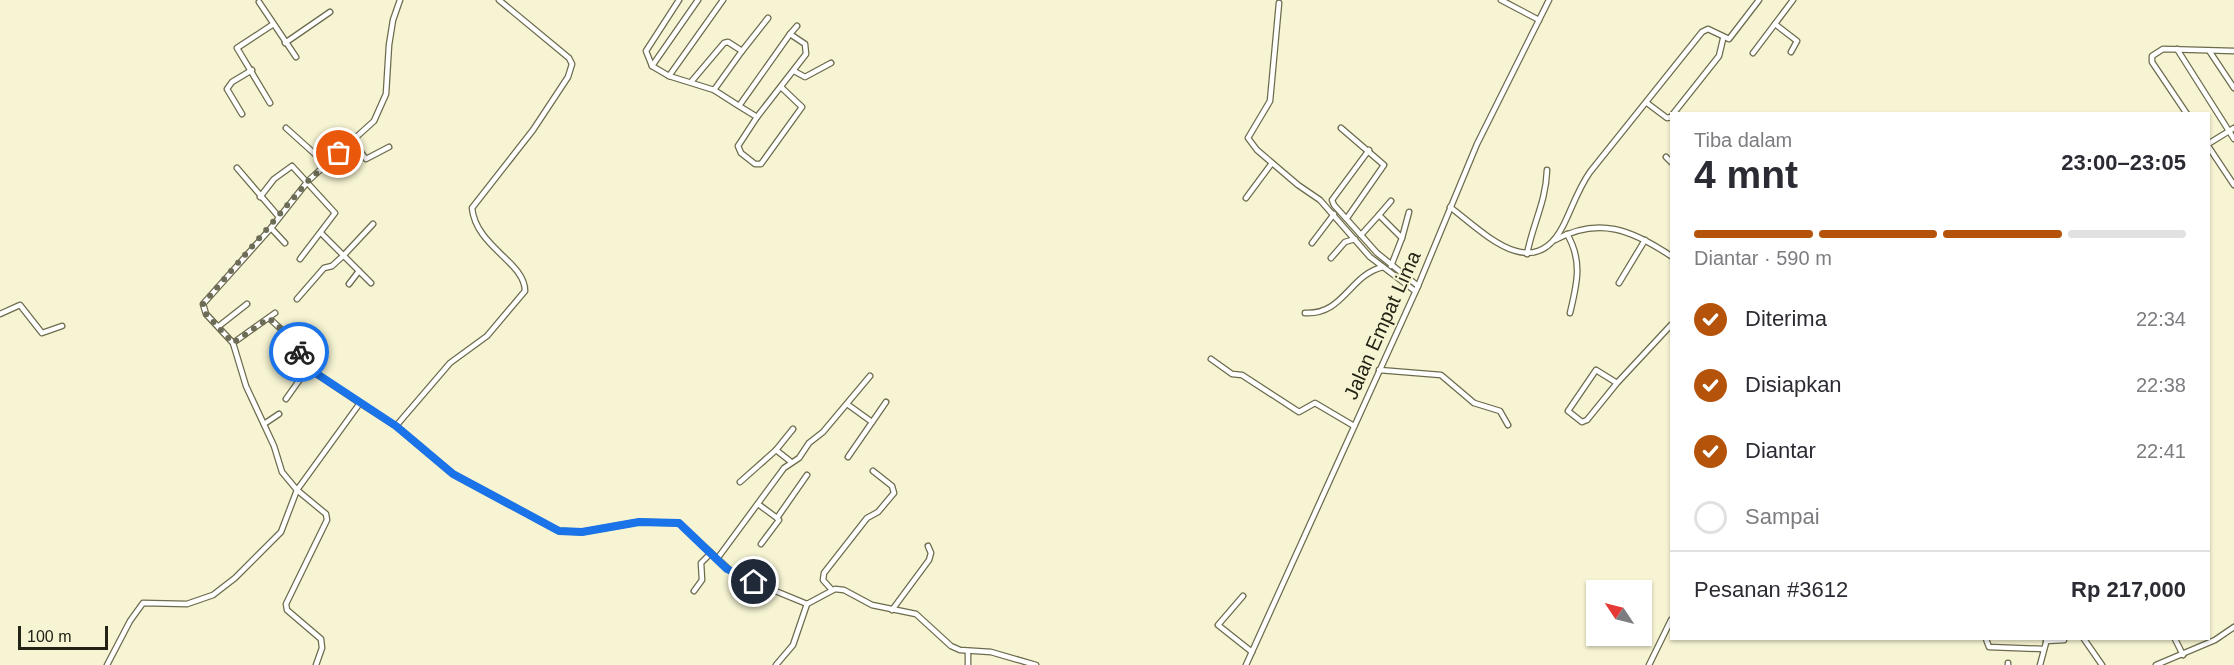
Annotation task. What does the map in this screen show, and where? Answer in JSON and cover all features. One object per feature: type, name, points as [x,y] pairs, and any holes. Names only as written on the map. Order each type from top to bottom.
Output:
[{"type":"street","points":[[316,665],[322,648],[321,639],[286,607],[327,520],[326,514],[297,490],[282,472],[264,424],[246,386],[233,343],[206,314],[203,304],[271,228],[308,181],[374,121],[386,94],[389,45],[393,20],[400,0]]},
{"type":"street","points":[[396,426],[450,363],[487,336],[525,291],[518,274],[483,239],[472,208],[533,130],[568,77],[572,64],[569,58],[534,26],[500,0]]},
{"type":"street","points":[[679,0],[646,51],[652,66],[669,76],[714,90],[757,117]]},
{"type":"street","points":[[652,66],[698,0]]},
{"type":"street","points":[[669,76],[723,0]]},
{"type":"street","points":[[1501,0],[1539,20]]},
{"type":"street","name":"Jalan Empat Lima","points":[[1246,665],[1416,289],[1493,111],[1549,0]]},
{"type":"street","points":[[1553,242],[1582,184],[1604,153],[1647,103],[1702,32],[1708,29],[1723,39],[1729,39],[1759,0]]},
{"type":"street","points":[[1753,52],[1793,0]]},
{"type":"street","points":[[260,1],[272,25],[296,57]]},
{"type":"street","points":[[1279,3],[1270,102],[1248,138],[1272,163],[1334,214],[1416,289]]},
{"type":"street","points":[[285,43],[330,12]]},
{"type":"street","points":[[714,90],[768,18]]},
{"type":"street","points":[[1775,24],[1796,38],[1797,44],[1791,52]]},
{"type":"street","points":[[270,103],[237,46],[272,25]]},
{"type":"street","points":[[739,106],[797,26]]},
{"type":"street","points":[[781,87],[802,107],[770,154],[761,164],[755,164],[741,153],[738,146],[757,117],[807,52],[805,44],[790,34]]},
{"type":"street","points":[[1675,112],[1719,56],[1723,39]]},
{"type":"street","points":[[691,82],[724,43],[728,42],[742,51]]},
{"type":"street","points":[[2177,49],[2231,130],[2234,139]]},
{"type":"street","points":[[2186,112],[2152,62],[2155,52],[2177,49],[2210,52],[2234,51]]},
{"type":"street","points":[[2210,52],[2234,88]]},
{"type":"street","points":[[794,71],[806,77],[831,63]]},
{"type":"street","points":[[242,114],[227,89],[232,82],[252,70]]},
{"type":"street","points":[[1647,103],[1667,118],[1670,117]]},
{"type":"street","points":[[286,128],[326,164]]},
{"type":"street","points":[[1341,128],[1383,162],[1384,170],[1347,218]]},
{"type":"street","points":[[2210,144],[2231,130]]},
{"type":"street","points":[[353,142],[366,159],[389,147]]},
{"type":"street","points":[[2210,148],[2234,184]]},
{"type":"street","points":[[1369,150],[1332,200],[1334,206],[1347,218],[1358,237],[1383,267],[1416,289]]},
{"type":"street","points":[[1666,157],[1670,161]]},
{"type":"street","points":[[1246,198],[1272,163]]},
{"type":"street","points":[[260,197],[290,166],[308,181],[335,213],[300,259]]},
{"type":"street","points":[[237,168],[279,217]]},
{"type":"street","points":[[1527,254],[1531,231],[1546,193],[1547,170]]},
{"type":"street","points":[[1331,258],[1345,242],[1358,237],[1391,201]]},
{"type":"street","points":[[1450,207],[1498,244],[1527,254],[1539,252],[1567,234],[1581,229],[1604,228],[1633,234],[1670,255]]},
{"type":"street","points":[[1391,266],[1409,212]]},
{"type":"street","points":[[1312,243],[1334,214]]},
{"type":"street","points":[[1379,215],[1402,238]]},
{"type":"street","points":[[297,299],[324,268],[332,266],[373,224]]},
{"type":"street","points":[[271,228],[285,243]]},
{"type":"street","points":[[321,233],[371,283]]},
{"type":"street","points":[[1567,234],[1576,250],[1579,273],[1570,313]]},
{"type":"street","points":[[1619,283],[1645,240]]},
{"type":"street","points":[[1305,313],[1324,312],[1341,299],[1363,276],[1383,267]]},
{"type":"street","points":[[349,284],[359,271]]},
{"type":"street","points":[[219,326],[247,304]]},
{"type":"street","points":[[0,314],[20,305],[42,333],[62,326]]},
{"type":"street","points":[[233,343],[275,313]]},
{"type":"street","points":[[269,318],[297,344],[301,358],[308,368],[396,426],[453,474],[515,509],[562,533],[639,522],[679,523],[734,574],[807,604]]},
{"type":"street","points":[[1617,383],[1596,369],[1568,411],[1584,423],[1617,383],[1670,326]]},
{"type":"street","points":[[297,344],[310,332]]},
{"type":"street","points":[[1211,359],[1232,375],[1242,375],[1299,412],[1315,403],[1354,426]]},
{"type":"street","points":[[286,399],[308,368]]},
{"type":"street","points":[[1379,370],[1441,375],[1474,403],[1500,411],[1508,425]]},
{"type":"street","points":[[717,559],[790,461],[799,458],[809,443],[823,432],[870,376]]},
{"type":"street","points":[[848,457],[886,402]]},
{"type":"street","points":[[107,665],[130,621],[143,603],[176,605],[196,602],[213,596],[235,578],[281,532],[297,490],[360,403]]},
{"type":"street","points":[[847,404],[872,422]]},
{"type":"street","points":[[264,424],[279,414]]},
{"type":"street","points":[[740,482],[776,450],[793,429]]},
{"type":"street","points":[[776,450],[790,461]]},
{"type":"street","points":[[832,590],[823,580],[824,573],[867,518],[878,512],[894,493],[892,486],[873,471]]},
{"type":"street","points":[[761,544],[807,475]]},
{"type":"street","points":[[758,504],[777,518]]},
{"type":"street","points":[[892,610],[931,556],[928,546]]},
{"type":"street","points":[[694,591],[702,580],[701,563],[711,553]]},
{"type":"street","points":[[776,665],[793,645],[807,604],[832,590],[844,590],[863,602],[916,614],[951,646],[968,652],[991,652],[1036,665]]},
{"type":"street","points":[[1243,596],[1218,625],[1252,652]]},
{"type":"street","points":[[1649,665],[1670,622]]},
{"type":"street","points":[[2157,665],[2216,640],[2234,627]]},
{"type":"street","points":[[1986,640],[1989,647],[2043,649]]},
{"type":"street","points":[[2040,665],[2047,640]]},
{"type":"street","points":[[2085,640],[2102,665]]},
{"type":"street","points":[[2176,640],[2183,655]]},
{"type":"street","points":[[968,652],[968,665]]},
{"type":"way so far","points":[[299,352],[295,341],[269,318],[233,343],[202,308],[227,275],[271,228],[308,181],[339,153]]},
{"type":"route","points":[[299,352],[308,368],[396,426],[453,474],[524,514],[562,533],[592,530],[624,523],[679,523],[727,569],[754,582]]}]
